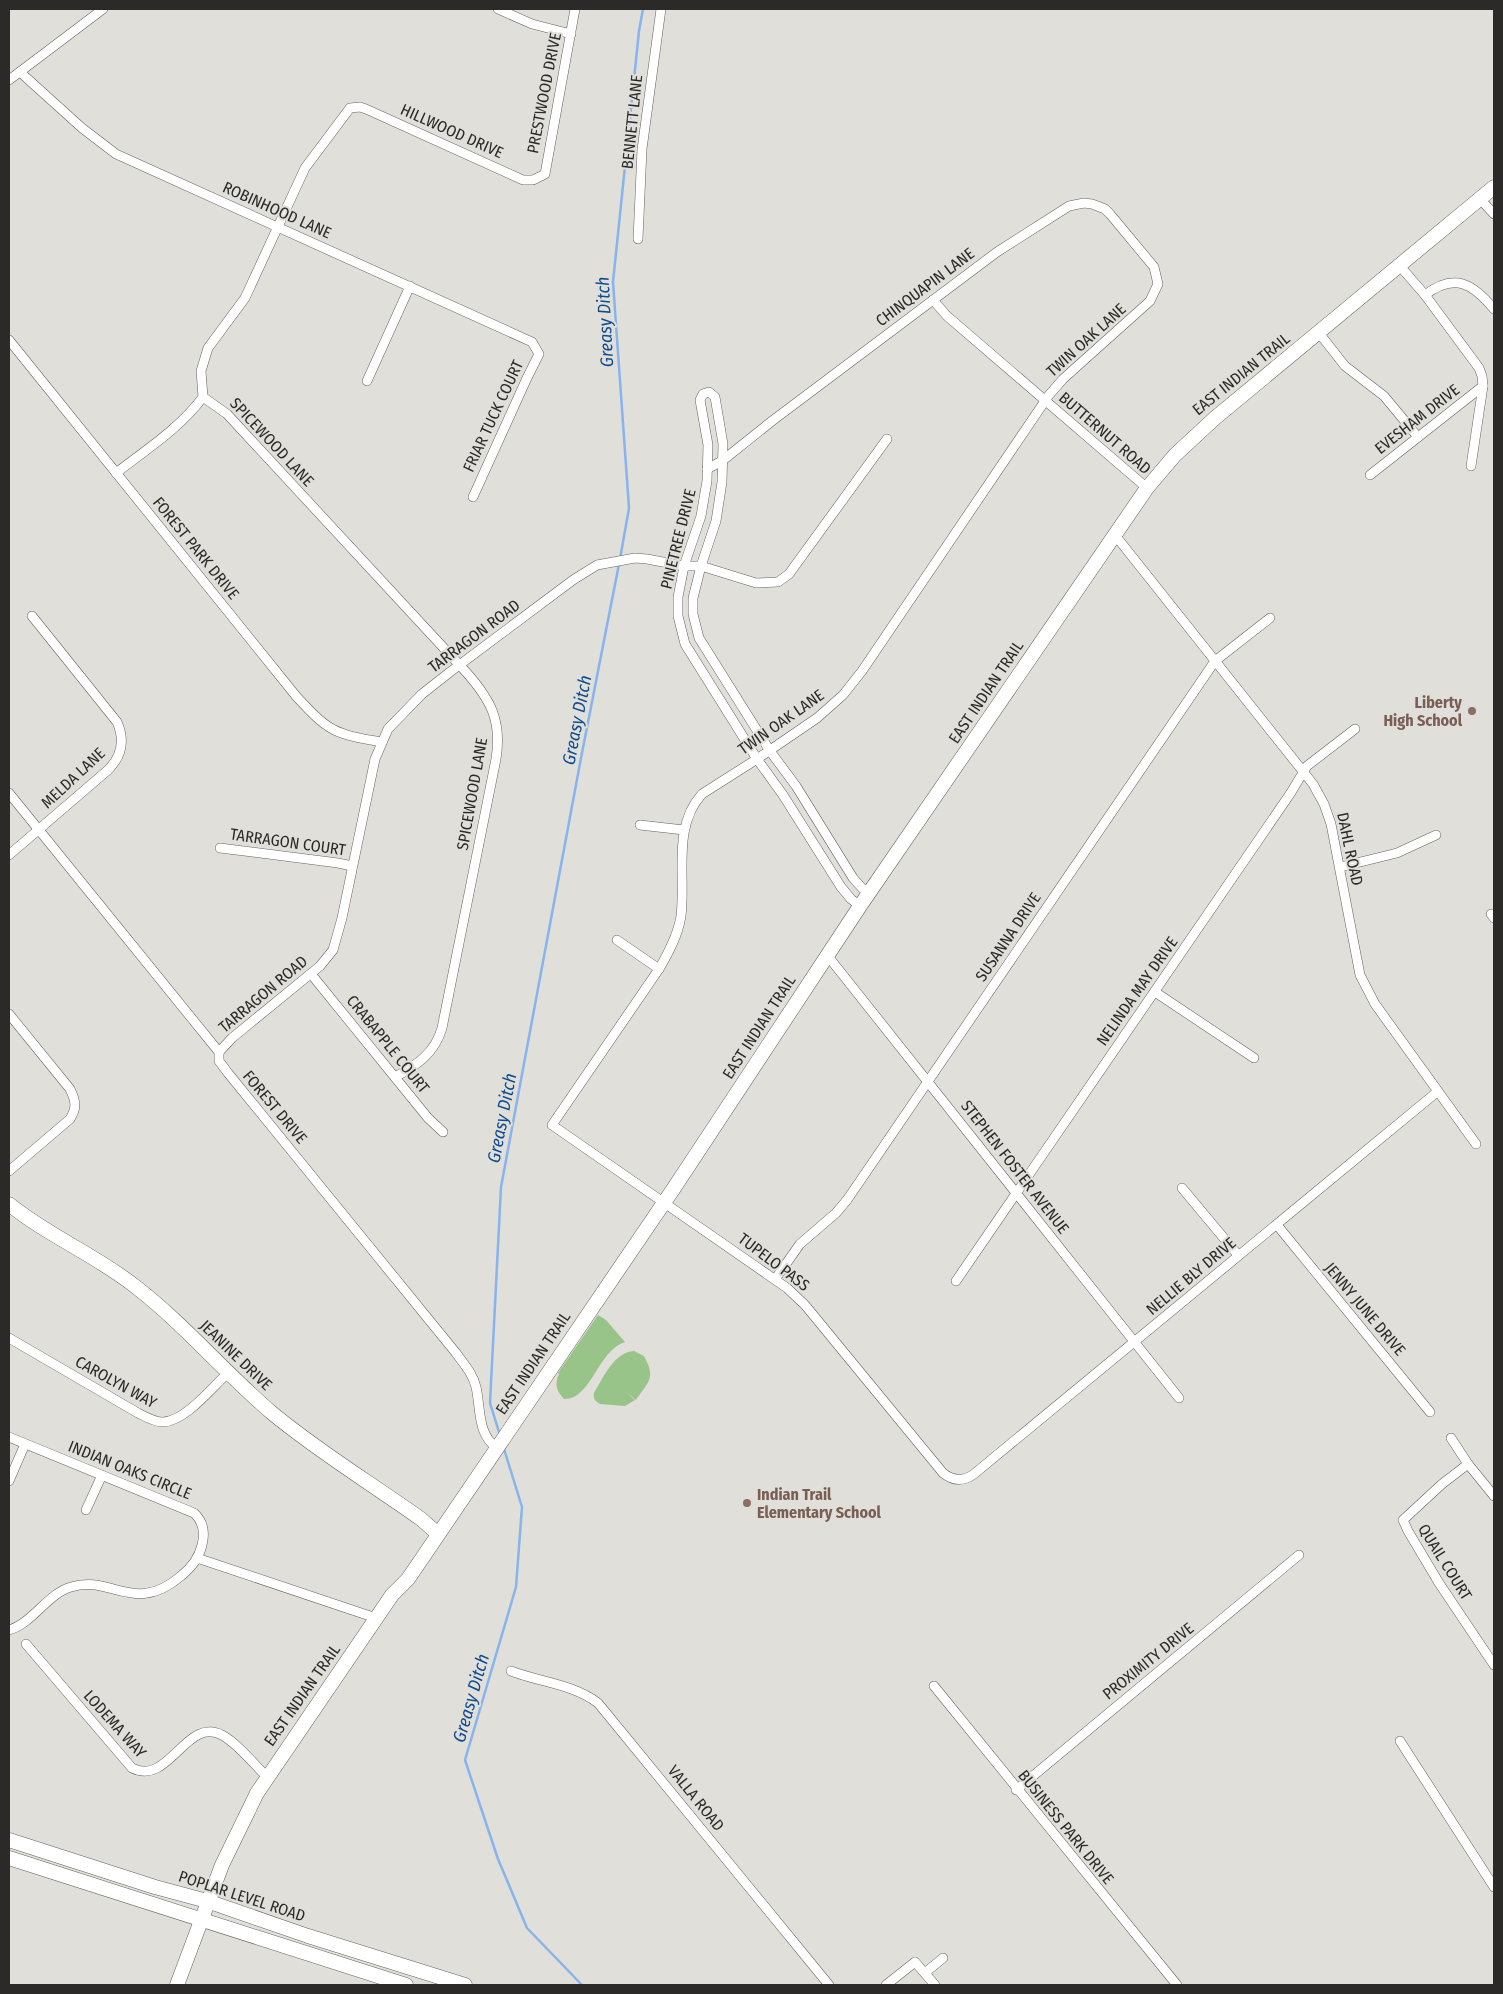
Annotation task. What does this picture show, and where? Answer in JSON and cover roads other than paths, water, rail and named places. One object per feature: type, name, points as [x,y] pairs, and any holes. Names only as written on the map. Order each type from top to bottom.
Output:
[{"type":"main road","name":"EAST INDIAN TRAIL","points":[[177,1985],[208,1901],[243,1819],[267,1777],[392,1595],[408,1578],[497,1448],[664,1202],[860,906],[1147,488],[1194,436],[1494,187]]},
{"type":"main road","name":"JEANINE DRIVE","points":[[9,1204],[40,1227],[98,1260],[128,1280],[170,1315],[273,1414],[421,1519],[438,1534]]},
{"type":"main road","name":"POPLAR LEVEL ROAD","points":[[9,1840],[155,1887],[208,1901],[308,1936],[465,1985]]},
{"type":"main road","points":[[9,1858],[406,1985]]},
{"type":"street","points":[[9,80],[103,9]]},
{"type":"street","points":[[498,9],[532,24],[571,34]]},
{"type":"street","name":"PRESTWOOD DRIVE","points":[[537,179],[545,174],[575,9]]},
{"type":"street","name":"BENNETT LANE","points":[[638,239],[642,148],[661,9]]},
{"type":"street","name":"ROBINHOOD LANE","points":[[20,72],[82,128],[116,154],[516,334],[532,342],[538,349]]},
{"type":"street","name":"HILLWOOD DRIVE","points":[[278,228],[305,168],[348,110],[354,107],[366,109],[523,180],[537,179]]},
{"type":"street","points":[[1480,199],[1494,214]]},
{"type":"street","name":"CHINQUAPIN LANE","points":[[707,469],[722,461],[772,421],[997,252],[1057,212],[1077,204],[1092,204],[1105,209],[1150,261],[1156,272]]},
{"type":"street","points":[[116,473],[177,427],[190,415],[203,397],[201,371],[204,355],[245,298],[278,228]]},
{"type":"street","points":[[1399,266],[1425,295],[1479,368],[1482,376],[1483,386],[1471,466]]},
{"type":"street","name":"TWIN OAK LANE","points":[[552,1125],[659,969],[670,949],[681,916],[684,830],[691,807],[702,794],[770,751],[826,712],[842,695],[862,671],[1046,401],[1063,379],[1150,301],[1158,284],[1156,272]]},
{"type":"street","points":[[1425,295],[1434,288],[1444,284],[1463,284],[1480,293],[1494,309]]},
{"type":"street","points":[[367,381],[410,286]]},
{"type":"street","name":"BUTTERNUT ROAD","points":[[933,300],[947,316],[1147,488]]},
{"type":"street","points":[[1319,333],[1345,366],[1384,396],[1418,437]]},
{"type":"street","name":"FOREST PARK DRIVE","points":[[9,340],[296,696],[316,717],[338,733],[382,742]]},
{"type":"street","name":"FRIAR TUCK COURT","points":[[473,497],[527,378],[540,354],[538,349]]},
{"type":"street","name":"EVESHAM DRIVE","points":[[1370,475],[1483,386]]},
{"type":"street","name":"PINETREE DRIVE","points":[[860,906],[841,887],[783,795],[757,759],[685,644],[678,616],[678,597],[684,566],[701,516],[707,481],[708,445],[700,400],[703,394],[709,392],[715,397],[723,444],[722,482],[718,511],[693,598],[699,638],[770,751],[796,786],[854,878],[869,893]]},
{"type":"street","name":"SPICEWOOD LANE","points":[[203,397],[227,414],[482,690],[492,708],[498,737],[496,759],[440,1036],[434,1048],[423,1060],[395,1077]]},
{"type":"street","name":"TARRAGON ROAD","points":[[219,1052],[232,1038],[311,974],[330,955],[335,944],[375,759],[388,729],[416,700],[459,665],[589,569],[607,563],[635,558],[647,559],[684,566],[701,566],[756,583],[778,582],[789,574],[887,439]]},
{"type":"street","name":"DAHL ROAD","points":[[1115,535],[1303,773],[1314,784],[1324,804],[1336,843],[1356,955],[1365,987],[1437,1092],[1476,1144]]},
{"type":"street","name":"MELDA LANE","points":[[9,855],[114,764],[119,756],[122,739],[116,722],[32,616]]},
{"type":"street","name":"SUSANNA DRIVE","points":[[776,1278],[800,1244],[836,1213],[847,1200],[1215,661],[1270,618]]},
{"type":"street","name":"NELINDA MAY DRIVE","points":[[956,1281],[1303,773],[1311,762],[1355,729]]},
{"type":"street","name":"FOREST DRIVE","points":[[9,794],[219,1052],[219,1061],[228,1073],[468,1369],[476,1386],[483,1432],[489,1442],[497,1448]]},
{"type":"street","points":[[640,825],[684,830]]},
{"type":"street","points":[[1340,867],[1397,853],[1436,835]]},
{"type":"street","name":"TARRAGON COURT","points":[[220,848],[352,866]]},
{"type":"street","points":[[616,940],[659,969]]},
{"type":"street","name":"STEPHEN FOSTER AVENUE","points":[[828,955],[1179,1398]]},
{"type":"street","name":"CRABAPPLE COURT","points":[[311,974],[428,1118],[443,1132]]},
{"type":"street","points":[[1155,992],[1254,1058]]},
{"type":"street","points":[[9,1014],[58,1075],[74,1098],[75,1108],[70,1120],[9,1171]]},
{"type":"street","name":"NELLIE BLY DRIVE","points":[[962,1480],[974,1474],[1437,1092]]},
{"type":"street","name":"TUPELO PASS","points":[[552,1125],[776,1278],[805,1305],[943,1473],[956,1480],[962,1480]]},
{"type":"street","points":[[1182,1188],[1238,1255]]},
{"type":"street","name":"JENNY JUNE DRIVE","points":[[1277,1225],[1430,1412]]},
{"type":"street","name":"CAROLYN WAY","points":[[9,1338],[155,1421],[169,1421],[182,1416],[228,1372]]},
{"type":"street","name":"INDIAN OAKS CIRCLE","points":[[9,1437],[194,1513],[202,1524],[203,1530],[202,1544],[197,1558]]},
{"type":"street","points":[[1451,1438],[1468,1464],[1494,1496]]},
{"type":"street","points":[[9,1481],[25,1444]]},
{"type":"street","name":"QUAIL COURT","points":[[1468,1464],[1442,1484],[1403,1520],[1408,1532],[1439,1583],[1494,1665]]},
{"type":"street","points":[[86,1510],[102,1475]]},
{"type":"street","name":"PROXIMITY DRIVE","points":[[1016,1790],[1299,1555]]},
{"type":"street","points":[[9,1630],[35,1614],[57,1595],[70,1587],[83,1585],[133,1594],[150,1593],[176,1580],[197,1558],[376,1618]]},
{"type":"street","name":"LODEMA WAY","points":[[26,1644],[132,1768],[142,1772],[155,1770],[194,1737],[208,1732],[223,1735],[267,1777]]},
{"type":"street","name":"VALLA ROAD","points":[[511,1671],[587,1696],[598,1703],[829,1985]]},
{"type":"street","name":"BUSINESS PARK DRIVE","points":[[934,1686],[1016,1790],[1177,1985]]},
{"type":"street","points":[[1400,1741],[1494,1887]]},
{"type":"street","points":[[926,1972],[942,1958]]},
{"type":"street","points":[[886,1985],[915,1962],[926,1972],[935,1985]]},
{"type":"waterway","name":"Greasy Ditch","points":[[620,559],[629,508],[613,282],[639,31],[643,9]]},
{"type":"waterway","name":"Greasy Ditch","points":[[499,1432],[490,1403],[501,1187],[619,564]]},
{"type":"waterway","name":"Greasy Ditch","points":[[504,1449],[522,1507],[516,1587],[465,1760],[498,1859],[527,1928],[582,1985]]},
{"type":"place","name":"Liberty High School","points":[[1472,711]]},
{"type":"place","name":"Indian Trail Elementary School","points":[[747,1503]]}]
